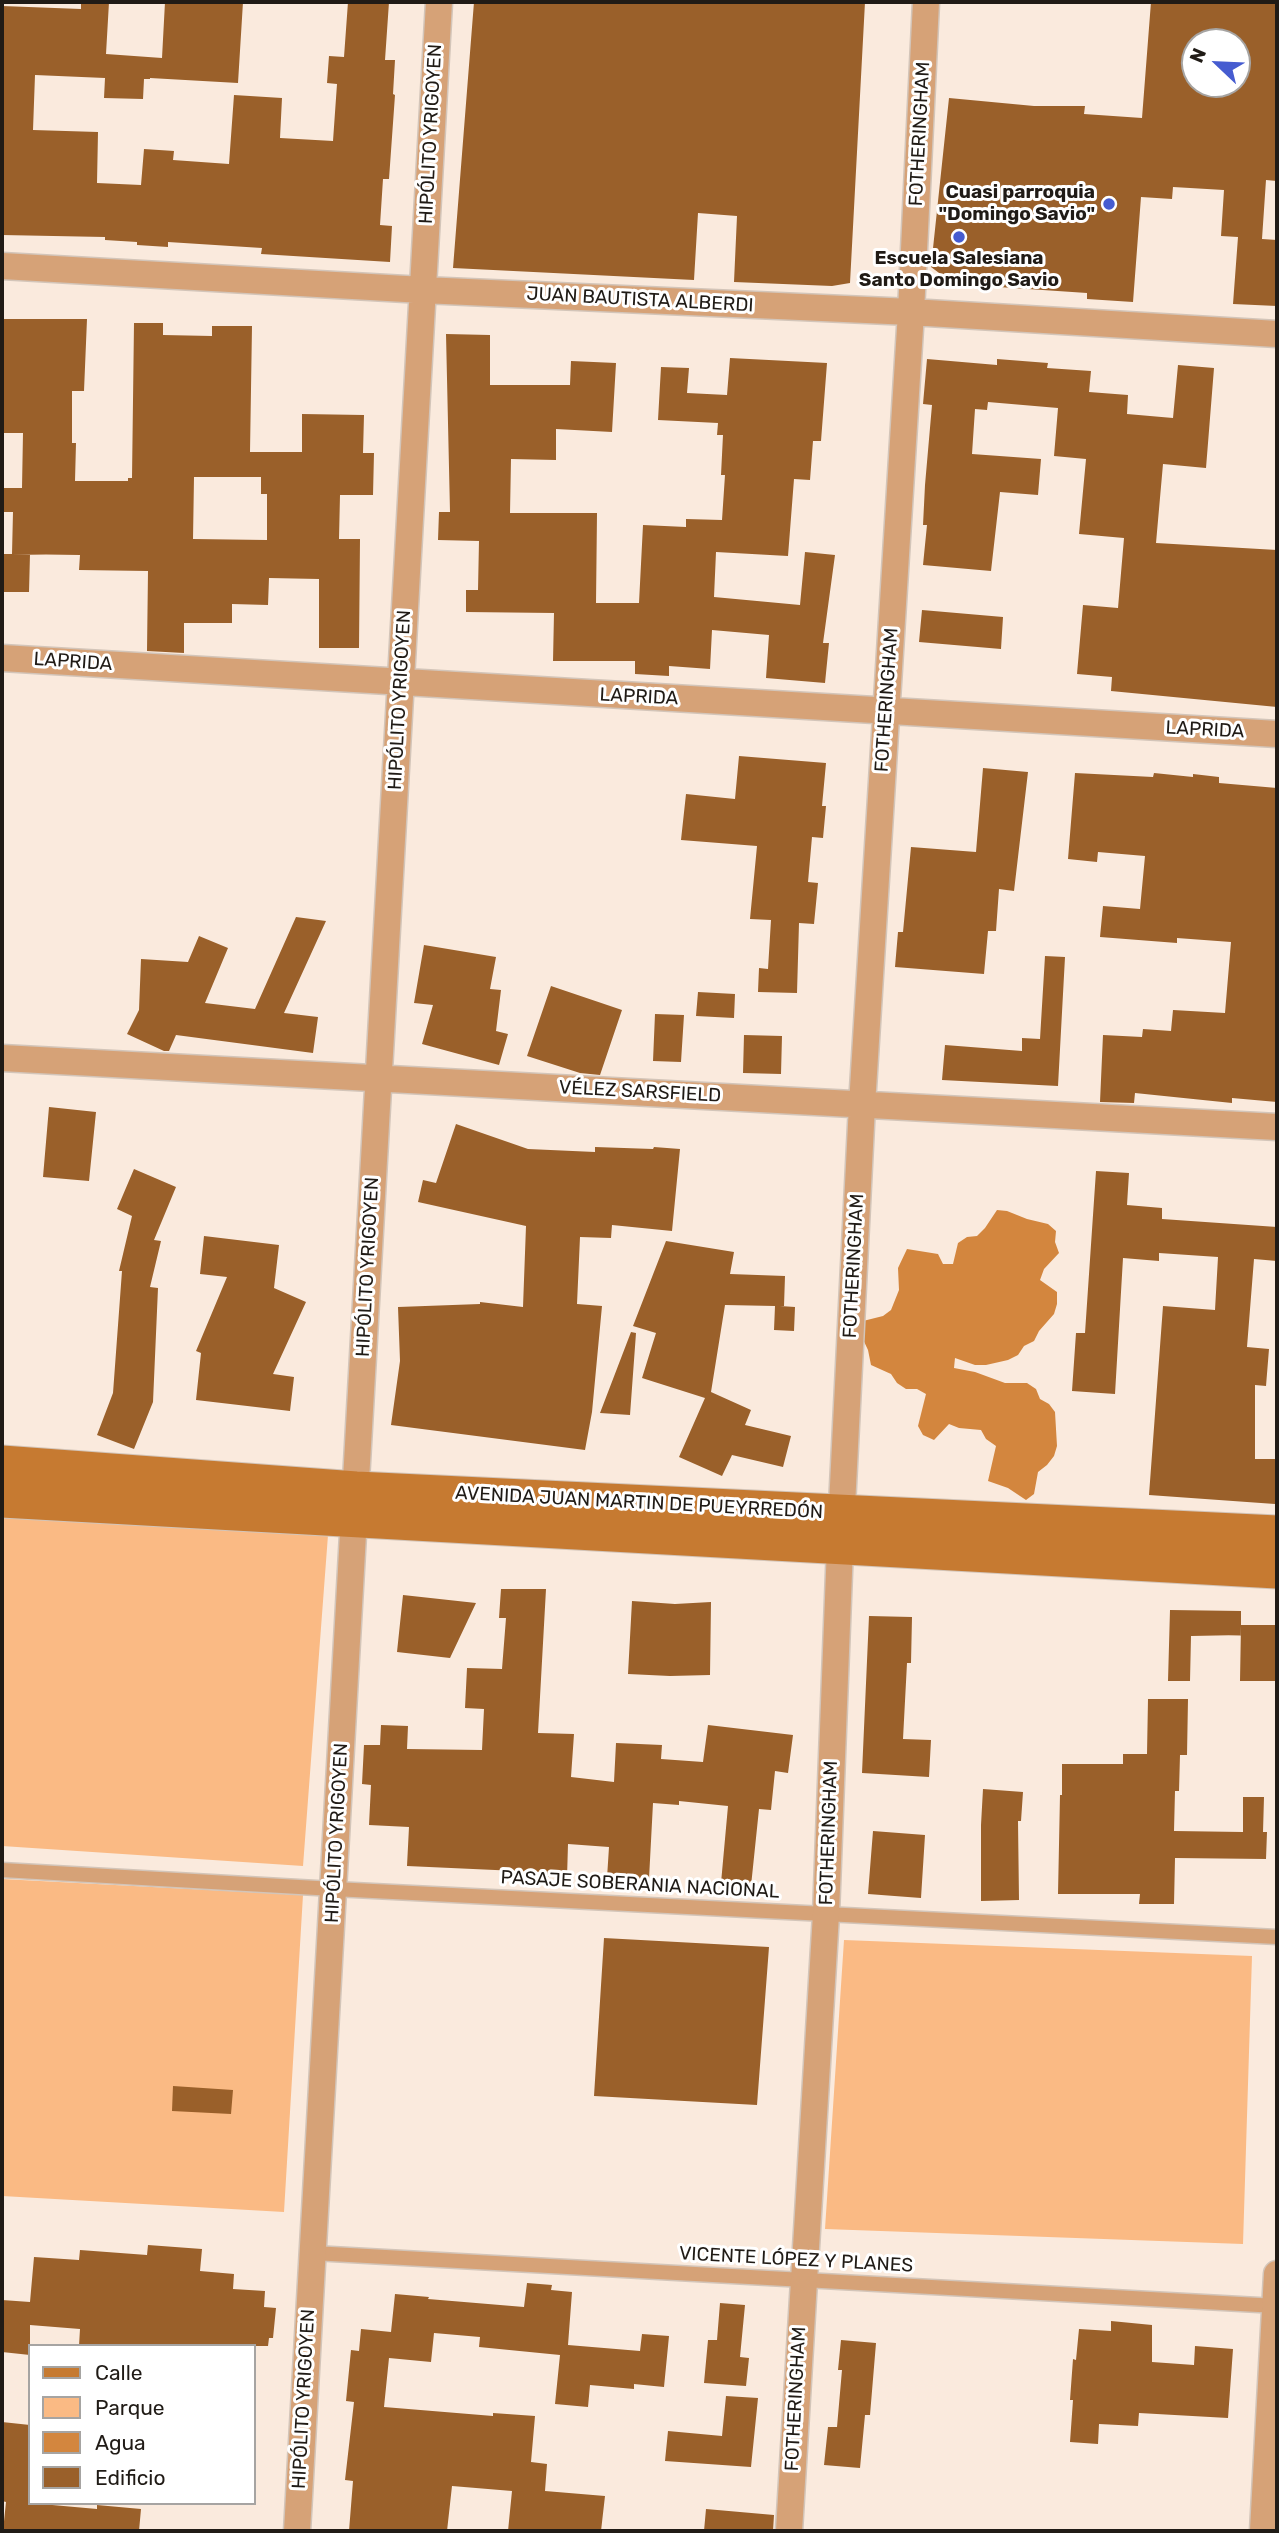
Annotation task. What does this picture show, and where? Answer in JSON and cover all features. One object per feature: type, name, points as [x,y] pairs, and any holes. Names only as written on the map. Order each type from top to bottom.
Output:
[{"type":"main road","name":"AVENIDA JUAN MARTIN DE PUEYRREDÓN","points":[[2,1464],[355,1504]]},
{"type":"main road","name":"AVENIDA JUAN MARTIN DE PUEYRREDÓN","points":[[2,1499],[355,1504],[841,1530],[1277,1570]]},
{"type":"main road","name":"AVENIDA JUAN MARTIN DE PUEYRREDÓN","points":[[841,1530],[1277,1535]]},
{"type":"street","name":"HIPÓLITO YRIGOYEN","points":[[297,2531],[439,2]]},
{"type":"street","name":"FOTHERINGHAM","points":[[789,2531],[826,1914],[862,1104],[911,312],[926,2]]},
{"type":"street","name":"JUAN BAUTISTA ALBERDI","points":[[2,266],[423,290],[911,312],[1277,334]]},
{"type":"street","name":"LAPRIDA","points":[[2,658],[1277,734]]},
{"type":"street","name":"VÉLEZ SARSFIELD","points":[[2,1058],[1277,1127]]},
{"type":"street","points":[[1263,2531],[1277,2274]]},
{"type":"lane","name":"PASAJE SOBERANIA NACIONAL","points":[[2,1870],[1277,1937]]},
{"type":"lane","name":"VICENTE LÓPEZ Y PLANES","points":[[313,2253],[1276,2306]]},
{"type":"green space","points":[[2,1510],[328,1535],[303,1866],[2,1846]]},
{"type":"green space","points":[[2,1879],[303,1895],[284,2212],[2,2196]]},
{"type":"green space","points":[[844,1940],[1252,1956],[1243,2244],[825,2229]]},
{"type":"water","points":[[997,1210],[1048,1224],[1056,1231],[1055,1242],[1059,1253],[1044,1269],[1040,1280],[1057,1292],[1057,1304],[1054,1314],[1034,1341],[1024,1346],[1018,1355],[986,1365],[975,1365],[955,1358],[954,1368],[1005,1383],[1027,1383],[1036,1389],[1040,1399],[1049,1404],[1055,1412],[1057,1446],[1054,1456],[1038,1472],[1034,1494],[1026,1500],[1008,1488],[988,1481],[996,1446],[986,1439],[981,1430],[949,1424],[934,1440],[923,1435],[918,1426],[926,1394],[917,1389],[906,1389],[897,1383],[891,1374],[871,1365],[868,1350],[859,1331],[863,1321],[883,1316],[891,1310],[899,1290],[898,1268],[907,1249],[938,1254],[943,1264],[953,1264],[958,1243],[967,1237],[977,1236]]},
{"type":"building","points":[[81,2],[109,2],[106,54],[162,58],[165,2],[243,2],[238,83],[150,78],[144,79],[143,99],[104,98],[105,78],[35,75],[33,130],[98,132],[97,183],[141,185],[144,149],[174,151],[173,160],[229,164],[234,95],[282,98],[280,138],[333,141],[337,84],[327,83],[329,56],[344,57],[348,2],[389,2],[385,60],[395,60],[395,95],[389,179],[383,179],[380,225],[392,226],[390,262],[261,254],[262,248],[168,242],[168,247],[137,245],[137,242],[105,240],[105,237],[2,235],[2,6],[81,9]]},
{"type":"building","points":[[474,2],[865,2],[850,283],[832,286],[734,282],[737,216],[698,213],[694,280],[453,268]]},
{"type":"building","points":[[1151,2],[1277,2],[1277,181],[1266,180],[1262,239],[1277,240],[1277,306],[1233,304],[1238,237],[1221,236],[1224,190],[1173,187],[1172,199],[1141,197],[1133,302],[1087,299],[1087,293],[954,284],[931,267],[949,98],[1034,106],[1085,106],[1084,114],[1142,118]]},
{"type":"building","points":[[2,319],[87,319],[84,391],[72,391],[72,443],[76,443],[75,481],[128,481],[128,478],[132,478],[134,323],[163,323],[163,335],[212,336],[212,326],[252,326],[250,452],[302,452],[302,414],[364,415],[363,453],[374,453],[373,495],[340,495],[339,539],[360,539],[359,648],[319,648],[319,579],[269,578],[268,605],[232,604],[232,623],[184,623],[184,653],[147,651],[148,571],[79,570],[80,555],[12,554],[13,512],[2,512],[2,488],[22,488],[23,433],[2,433]],"holes":[[[194,477],[261,477],[261,494],[267,494],[267,540],[193,539]]]},
{"type":"building","points":[[446,334],[490,335],[490,385],[570,385],[571,361],[616,363],[612,432],[556,429],[556,460],[511,459],[510,513],[597,513],[596,603],[639,603],[643,525],[686,527],[686,519],[722,520],[725,475],[721,475],[723,435],[717,435],[718,423],[658,420],[661,367],[689,368],[687,393],[727,395],[730,358],[827,363],[821,441],[813,441],[810,480],[794,479],[788,556],[716,552],[714,597],[800,605],[805,552],[835,555],[823,643],[829,643],[825,683],[766,678],[769,635],[712,630],[710,669],[669,666],[669,676],[635,674],[635,661],[553,661],[554,613],[466,612],[466,590],[478,590],[479,541],[438,540],[439,512],[450,512]]},
{"type":"building","points":[[927,359],[997,365],[997,359],[1048,363],[1047,368],[1091,371],[1089,392],[1128,395],[1127,414],[1173,418],[1178,365],[1214,368],[1206,468],[1163,464],[1156,543],[1277,550],[1277,707],[1111,691],[1112,677],[1077,674],[1083,605],[1118,608],[1124,538],[1079,534],[1086,459],[1054,456],[1058,408],[988,402],[987,410],[975,409],[972,454],[1041,459],[1038,495],[1000,492],[991,571],[923,565],[927,525],[923,525],[925,485],[932,405],[923,404]]},
{"type":"building","points":[[2,554],[30,554],[29,592],[2,592]]},
{"type":"building","points":[[922,610],[1003,617],[1001,649],[919,642]]},
{"type":"building","points":[[739,756],[826,763],[822,806],[826,806],[823,838],[812,837],[808,882],[818,883],[814,924],[799,923],[797,993],[758,992],[759,968],[768,969],[771,920],[750,919],[757,846],[681,840],[686,794],[735,799]]},
{"type":"building","points":[[983,768],[1028,772],[1014,891],[999,889],[996,931],[988,931],[984,974],[895,967],[898,932],[903,932],[911,847],[976,852]]},
{"type":"building","points":[[1075,773],[1153,777],[1154,773],[1193,777],[1193,774],[1219,777],[1219,783],[1277,788],[1277,1102],[1232,1098],[1232,1103],[1135,1093],[1134,1103],[1100,1102],[1103,1035],[1142,1037],[1143,1029],[1171,1031],[1173,1010],[1225,1013],[1231,942],[1177,938],[1177,943],[1100,937],[1103,906],[1140,909],[1145,856],[1098,852],[1097,862],[1068,859]]},
{"type":"building","points":[[296,917],[326,921],[284,1013],[318,1017],[313,1053],[176,1035],[169,1051],[164,1051],[127,1034],[139,1010],[141,959],[188,962],[199,936],[228,948],[205,1003],[255,1009]]},
{"type":"building","points":[[424,945],[496,957],[490,989],[501,990],[496,1031],[508,1034],[499,1065],[422,1044],[433,1005],[414,1003]]},
{"type":"building","points":[[1045,956],[1065,957],[1058,1086],[942,1080],[945,1045],[1022,1051],[1022,1038],[1040,1039]]},
{"type":"building","points":[[551,986],[622,1010],[600,1075],[580,1073],[527,1056]]},
{"type":"building","points":[[698,992],[735,994],[734,1018],[696,1016]]},
{"type":"building","points":[[655,1014],[684,1015],[681,1062],[653,1061]]},
{"type":"building","points":[[744,1035],[782,1036],[781,1074],[743,1073]]},
{"type":"building","points":[[49,1107],[96,1112],[89,1181],[43,1177]]},
{"type":"building","points":[[456,1124],[528,1149],[595,1152],[595,1147],[680,1149],[672,1231],[612,1225],[611,1238],[580,1237],[577,1304],[602,1306],[592,1412],[585,1450],[391,1425],[400,1361],[398,1307],[480,1302],[523,1307],[526,1226],[418,1202],[423,1180],[436,1183]]},
{"type":"building","points":[[134,1169],[176,1187],[154,1240],[161,1241],[150,1287],[158,1288],[153,1402],[134,1449],[97,1435],[113,1393],[122,1271],[119,1271],[132,1216],[117,1209]]},
{"type":"building","points":[[1096,1171],[1129,1173],[1127,1205],[1162,1208],[1162,1219],[1277,1227],[1277,1261],[1254,1259],[1247,1347],[1269,1349],[1266,1386],[1255,1385],[1255,1459],[1276,1459],[1275,1504],[1149,1495],[1163,1306],[1215,1310],[1218,1257],[1159,1253],[1159,1261],[1123,1258],[1115,1394],[1072,1391],[1076,1333],[1085,1333]]},
{"type":"building","points":[[204,1236],[279,1245],[274,1288],[306,1302],[273,1374],[294,1377],[290,1411],[196,1400],[201,1353],[196,1351],[227,1277],[200,1274]]},
{"type":"building","points":[[666,1241],[734,1252],[730,1274],[785,1276],[784,1306],[780,1306],[795,1307],[794,1331],[774,1330],[775,1306],[725,1305],[711,1392],[751,1410],[745,1425],[791,1436],[783,1467],[732,1455],[722,1476],[679,1457],[705,1398],[642,1378],[656,1333],[633,1326]]},
{"type":"building","points":[[631,1332],[636,1333],[630,1415],[600,1413]]},
{"type":"building","points":[[501,1589],[546,1589],[538,1733],[574,1734],[571,1777],[614,1782],[616,1743],[662,1745],[661,1759],[703,1762],[708,1725],[793,1735],[788,1773],[775,1771],[771,1810],[759,1809],[751,1886],[721,1883],[728,1806],[679,1801],[679,1805],[653,1803],[649,1879],[607,1878],[609,1847],[568,1844],[567,1878],[539,1876],[539,1872],[407,1866],[409,1827],[369,1825],[371,1785],[362,1784],[364,1745],[380,1745],[381,1725],[408,1726],[407,1749],[482,1750],[484,1709],[465,1708],[467,1668],[502,1669],[506,1618],[499,1618]]},
{"type":"building","points":[[403,1595],[476,1603],[450,1658],[397,1652]]},
{"type":"building","points":[[632,1601],[675,1604],[711,1602],[710,1675],[628,1674]]},
{"type":"building","points":[[1170,1610],[1241,1611],[1241,1635],[1191,1636],[1190,1681],[1168,1681]]},
{"type":"building","points":[[869,1616],[912,1617],[911,1663],[907,1663],[903,1739],[931,1740],[929,1777],[862,1773]]},
{"type":"building","points":[[1241,1625],[1276,1625],[1275,1681],[1240,1681]]},
{"type":"building","points":[[1148,1699],[1188,1699],[1187,1755],[1180,1755],[1179,1791],[1175,1791],[1174,1831],[1243,1832],[1243,1797],[1264,1797],[1263,1832],[1267,1832],[1266,1859],[1175,1858],[1174,1904],[1139,1904],[1140,1894],[1058,1894],[1062,1764],[1123,1764],[1123,1754],[1147,1754]]},
{"type":"building","points":[[983,1789],[1023,1792],[1021,1821],[1018,1821],[1019,1900],[981,1901]]},
{"type":"building","points":[[873,1831],[925,1835],[921,1898],[868,1894]]},
{"type":"building","points":[[604,1938],[769,1947],[757,2105],[594,2096]]},
{"type":"building","points":[[173,2086],[233,2090],[231,2114],[172,2111]]},
{"type":"building","points":[[148,2245],[202,2249],[200,2271],[234,2274],[233,2289],[265,2291],[264,2307],[276,2308],[273,2338],[269,2338],[268,2346],[79,2344],[80,2329],[30,2325],[28,2355],[2,2352],[2,2300],[30,2302],[34,2257],[79,2260],[80,2250],[147,2255]]},
{"type":"building","points":[[527,2283],[552,2285],[551,2290],[572,2292],[568,2345],[640,2351],[642,2334],[669,2336],[664,2387],[634,2384],[634,2389],[590,2385],[588,2407],[555,2404],[560,2355],[479,2347],[480,2337],[434,2333],[431,2362],[389,2358],[384,2407],[493,2416],[493,2413],[535,2416],[531,2462],[547,2464],[545,2491],[605,2496],[601,2531],[508,2531],[512,2491],[452,2486],[447,2531],[349,2531],[353,2481],[345,2480],[354,2402],[346,2401],[351,2350],[359,2351],[361,2329],[391,2332],[395,2294],[524,2307]]},
{"type":"building","points":[[720,2303],[745,2305],[740,2357],[749,2358],[746,2386],[704,2383],[708,2340],[717,2340]]},
{"type":"building","points":[[1111,2321],[1152,2325],[1152,2362],[1194,2365],[1195,2346],[1233,2349],[1228,2418],[1139,2413],[1138,2426],[1099,2424],[1098,2444],[1070,2442],[1073,2359],[1076,2360],[1079,2329],[1111,2331]]},
{"type":"building","points":[[841,2340],[876,2343],[870,2415],[865,2415],[860,2468],[824,2465],[828,2427],[837,2427],[842,2370],[838,2370]]},
{"type":"building","points":[[726,2396],[758,2398],[751,2467],[665,2461],[668,2431],[722,2436]]},
{"type":"building","points":[[2,2422],[28,2425],[28,2505],[97,2509],[97,2505],[141,2509],[139,2531],[3,2531],[6,2502],[2,2501]]},
{"type":"building","points":[[706,2509],[774,2515],[773,2531],[704,2531]]},
{"type":"place","name":"Cuasi parroquia \"Domingo Savio\"","points":[[1109,204]]},
{"type":"place","name":"Escuela Salesiana Santo Domingo Savio","points":[[959,237]]}]
